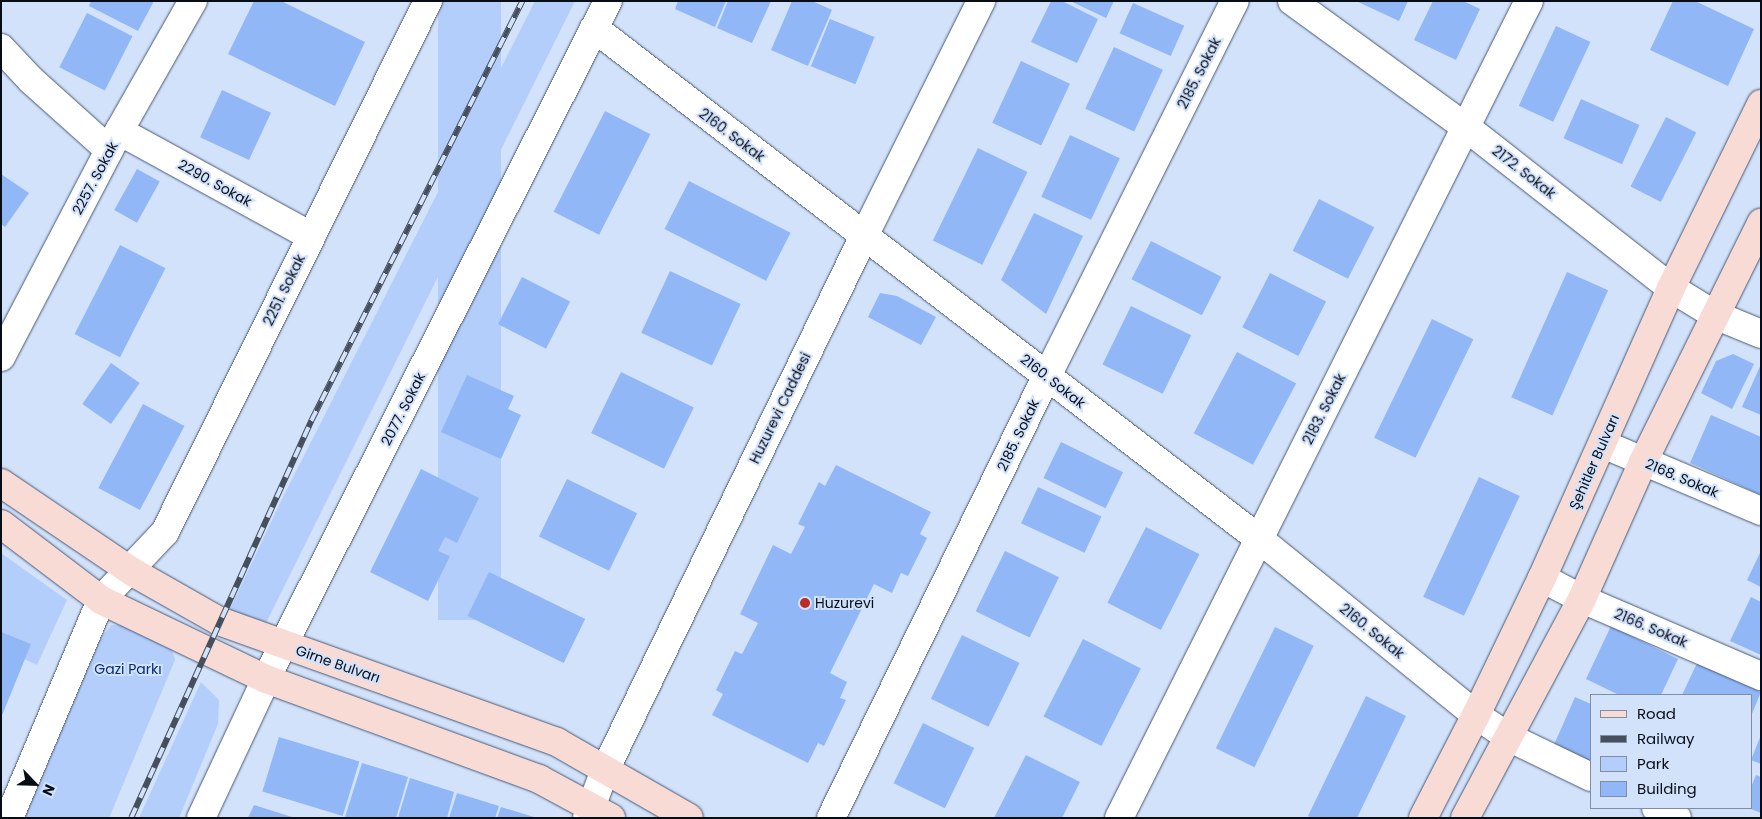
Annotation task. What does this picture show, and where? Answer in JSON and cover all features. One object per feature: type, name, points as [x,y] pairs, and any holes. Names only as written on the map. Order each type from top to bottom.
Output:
[{"type":"main road","name":"Şehitler Bulvarı","points":[[1423,818],[1476,715],[1542,578],[1672,288],[1761,104]]},
{"type":"main road","points":[[1466,818],[1582,599],[1643,462],[1761,223]]},
{"type":"main road","name":"Girne Bulvarı","points":[[1,483],[131,571],[219,621],[284,646],[557,742],[688,818]]},
{"type":"main road","points":[[1,524],[101,600],[266,679],[539,778],[596,814]]},
{"type":"street","name":"2257. Sokak","points":[[1,357],[114,140],[193,1]]},
{"type":"street","name":"2251. Sokak","points":[[101,600],[131,571],[165,532],[428,1]]},
{"type":"street","name":"2077. Sokak","points":[[201,818],[266,679],[608,1]]},
{"type":"street","name":"Huzurevi Caddesi","points":[[596,814],[605,770],[864,236],[981,1]]},
{"type":"street","name":"2185. Sokak","points":[[831,818],[1047,376],[1236,1]]},
{"type":"street","name":"2172. Sokak","points":[[1292,1],[1467,128],[1672,288],[1715,316],[1761,334]]},
{"type":"street","name":"2183. Sokak","points":[[1119,818],[1258,538],[1467,128],[1529,1]]},
{"type":"street","name":"2160. Sokak","points":[[594,28],[1258,538],[1476,715],[1510,738],[1590,777]]},
{"type":"street","name":"2290. Sokak","points":[[1,48],[31,80],[114,140],[310,236]]},
{"type":"street","name":"2168. Sokak","points":[[1603,444],[1761,511]]},
{"type":"street","name":"2166. Sokak","points":[[1542,578],[1582,599],[1761,676]]},
{"type":"street","points":[[9,818],[101,600]]},
{"type":"street","points":[[1658,809],[1677,818]]},
{"type":"green space","points":[[438,1],[501,1],[501,620],[438,620]]},
{"type":"green space","points":[[535,1],[575,1],[266,623],[226,617],[282,499]]},
{"type":"green space","points":[[1,553],[67,600],[37,665],[1,648]]},
{"type":"green space","name":"Gazi Parkı","points":[[111,625],[147,626],[169,638],[175,660],[109,818],[24,818],[71,708],[92,650]]},
{"type":"green space","points":[[201,682],[219,700],[218,724],[179,818],[139,818]]},
{"type":"building","points":[[91,1],[154,1],[138,31],[89,6]]},
{"type":"building","points":[[254,1],[281,1],[365,42],[335,106],[228,54]]},
{"type":"building","points":[[678,1],[726,1],[715,27],[675,9]]},
{"type":"building","points":[[728,1],[771,1],[752,43],[717,28]]},
{"type":"building","points":[[792,1],[812,1],[832,10],[808,66],[771,50]]},
{"type":"building","points":[[1051,1],[1062,1],[1098,19],[1077,63],[1031,42]]},
{"type":"building","points":[[1070,1],[1114,1],[1106,18]]},
{"type":"building","points":[[1356,1],[1408,1],[1399,21]]},
{"type":"building","points":[[1433,1],[1463,1],[1480,9],[1456,60],[1414,40]]},
{"type":"building","points":[[1673,1],[1695,1],[1754,29],[1728,86],[1650,50]]},
{"type":"building","points":[[1133,3],[1184,26],[1171,56],[1120,33]]},
{"type":"building","points":[[87,13],[132,36],[105,91],[59,67]]},
{"type":"building","points":[[830,19],[875,37],[855,84],[811,66]]},
{"type":"building","points":[[1556,26],[1590,42],[1553,122],[1519,106]]},
{"type":"building","points":[[1114,47],[1163,70],[1134,131],[1085,109]]},
{"type":"building","points":[[1021,61],[1070,84],[1041,145],[992,123]]},
{"type":"building","points":[[222,90],[271,113],[249,160],[200,137]]},
{"type":"building","points":[[1581,99],[1639,125],[1622,164],[1564,138]]},
{"type":"building","points":[[605,111],[650,134],[599,235],[554,212]]},
{"type":"building","points":[[1666,117],[1696,132],[1661,202],[1631,186]]},
{"type":"building","points":[[1070,135],[1120,158],[1091,220],[1041,197]]},
{"type":"building","points":[[978,148],[1027,172],[982,265],[933,241]]},
{"type":"building","points":[[137,169],[160,182],[137,223],[114,210]]},
{"type":"building","points":[[1,174],[29,193],[5,227],[1,224]]},
{"type":"building","points":[[689,181],[791,233],[766,281],[664,229]]},
{"type":"building","points":[[1319,199],[1374,227],[1348,279],[1293,251]]},
{"type":"building","points":[[1034,213],[1083,236],[1046,314],[1001,280]]},
{"type":"building","points":[[1151,241],[1221,277],[1202,315],[1131,279]]},
{"type":"building","points":[[120,245],[165,268],[120,357],[75,334]]},
{"type":"building","points":[[670,271],[741,304],[712,366],[641,333]]},
{"type":"building","points":[[1567,272],[1608,290],[1552,415],[1511,397]]},
{"type":"building","points":[[1270,273],[1326,302],[1298,356],[1242,327]]},
{"type":"building","points":[[522,277],[570,302],[546,349],[498,324]]},
{"type":"building","points":[[880,293],[897,296],[936,317],[921,345],[868,317]]},
{"type":"building","points":[[1131,306],[1191,335],[1163,394],[1103,364]]},
{"type":"building","points":[[1432,319],[1473,339],[1415,458],[1374,438]]},
{"type":"building","points":[[1237,352],[1296,383],[1253,465],[1194,433]]},
{"type":"building","points":[[1733,354],[1754,364],[1732,409],[1701,393],[1716,361]]},
{"type":"building","points":[[111,363],[140,383],[111,424],[82,404]]},
{"type":"building","points":[[1761,364],[1761,415],[1742,407]]},
{"type":"building","points":[[621,372],[694,408],[664,469],[591,433]]},
{"type":"building","points":[[467,375],[514,396],[508,409],[521,415],[501,459],[441,432]]},
{"type":"building","points":[[143,404],[184,426],[140,510],[98,488]]},
{"type":"building","points":[[1711,415],[1761,437],[1761,495],[1690,463]]},
{"type":"building","points":[[1061,442],[1123,472],[1105,508],[1043,478]]},
{"type":"building","name":"Huzurevi","points":[[836,465],[931,512],[920,534],[927,538],[908,576],[901,573],[892,593],[874,584],[830,673],[847,682],[840,698],[846,700],[824,746],[818,743],[808,763],[712,715],[723,694],[716,690],[735,651],[742,654],[758,623],[740,614],[773,545],[791,554],[805,527],[798,524],[819,482],[825,486]]},
{"type":"building","points":[[421,469],[479,498],[457,543],[445,537],[438,551],[450,556],[428,601],[370,572]]},
{"type":"building","points":[[1479,477],[1520,496],[1464,616],[1423,597]]},
{"type":"building","points":[[567,479],[637,513],[609,571],[539,537]]},
{"type":"building","points":[[1038,487],[1101,517],[1085,553],[1021,523]]},
{"type":"building","points":[[1146,527],[1199,554],[1161,630],[1107,603]]},
{"type":"building","points":[[1005,551],[1059,577],[1030,638],[976,611]]},
{"type":"building","points":[[1761,551],[1761,587],[1747,580]]},
{"type":"building","points":[[489,572],[585,619],[564,663],[468,616]]},
{"type":"building","points":[[1751,597],[1761,602],[1761,655],[1730,641]]},
{"type":"building","points":[[1611,626],[1678,659],[1661,694],[1617,694],[1586,679]]},
{"type":"building","points":[[1275,627],[1314,646],[1254,767],[1216,748]]},
{"type":"building","points":[[1,632],[31,644],[1,718]]},
{"type":"building","points":[[962,635],[1020,663],[988,727],[931,699]]},
{"type":"building","points":[[1083,639],[1141,669],[1101,746],[1044,717]]},
{"type":"building","points":[[1697,663],[1761,692],[1752,714],[1752,694],[1682,694]]},
{"type":"building","points":[[1366,696],[1406,716],[1357,818],[1312,818],[1308,816]]},
{"type":"building","points":[[1575,697],[1590,704],[1590,764],[1553,747]]},
{"type":"building","points":[[923,723],[974,748],[945,808],[894,783]]},
{"type":"building","points":[[1761,735],[1761,764],[1752,760]]},
{"type":"building","points":[[279,737],[359,762],[343,816],[262,792]]},
{"type":"building","points":[[1026,755],[1080,782],[1062,818],[994,818]]},
{"type":"building","points":[[362,763],[408,777],[396,818],[345,817]]},
{"type":"building","points":[[1756,775],[1761,777],[1761,813],[1751,809],[1752,785]]},
{"type":"building","points":[[410,778],[454,792],[447,818],[398,818]]},
{"type":"building","points":[[457,793],[499,806],[495,818],[449,818]]},
{"type":"building","points":[[254,805],[292,817],[292,818],[248,818]]},
{"type":"building","points":[[501,807],[534,817],[534,818],[497,818]]},
{"type":"railway","points":[[131,818],[311,421],[522,1]]},
{"type":"place","name":"Huzurevi","points":[[805,603]]}]
